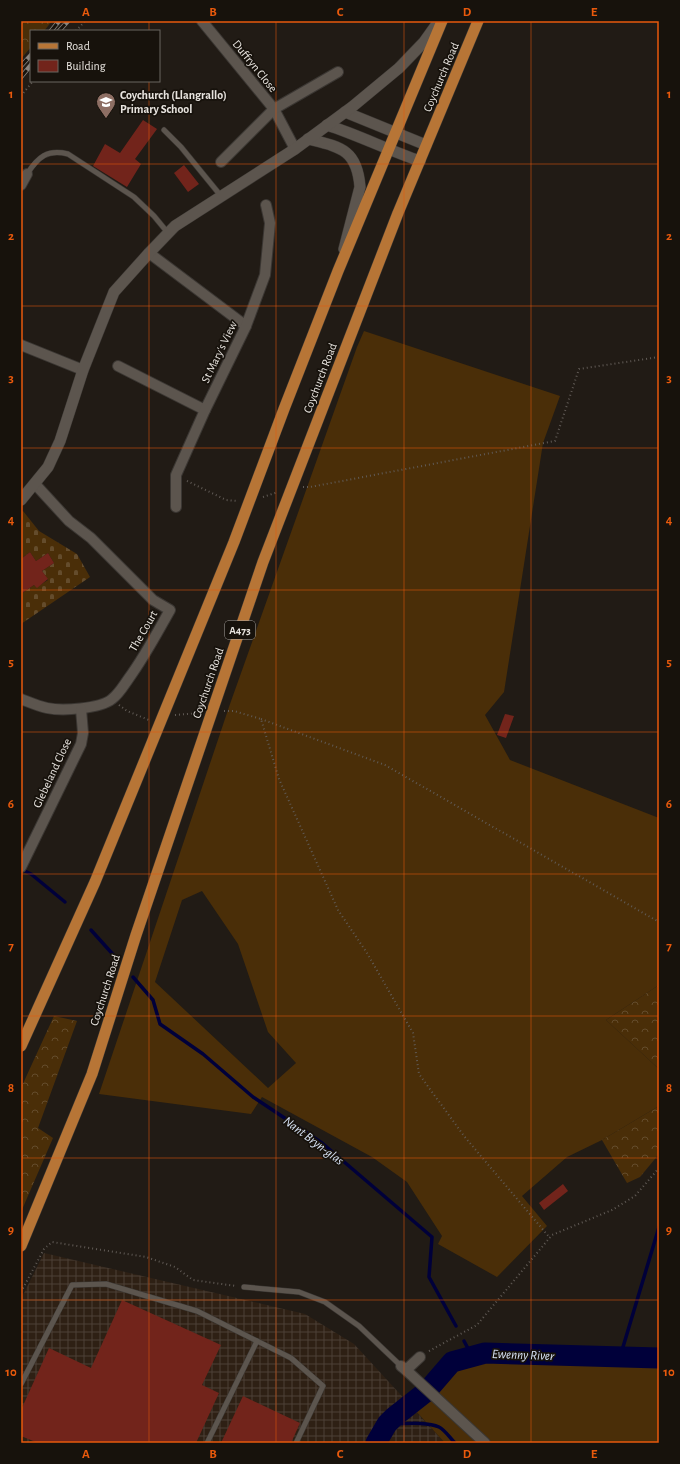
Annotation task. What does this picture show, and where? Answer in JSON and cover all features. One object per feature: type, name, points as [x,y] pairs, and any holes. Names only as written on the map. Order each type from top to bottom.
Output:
[{"type":"main road","name":"Coychurch Road","points":[[21,1046],[95,882],[163,717],[249,502],[338,271],[389,150],[440,21]]},
{"type":"main road","name":"Coychurch Road","points":[[21,1246],[92,1074],[136,935],[263,562],[398,213],[478,21]]},
{"type":"street","name":"Duffryn Close","points":[[202,21],[274,109],[295,149]]},
{"type":"street","points":[[21,500],[48,467],[60,441],[83,370],[114,292],[175,226],[295,149],[345,112],[399,68],[424,42],[440,21]]},
{"type":"street","name":"Duffryn Close","points":[[221,162],[274,109],[338,72]]},
{"type":"street","points":[[345,112],[426,145]]},
{"type":"street","points":[[327,125],[420,161]]},
{"type":"street","points":[[308,139],[339,148],[349,153],[359,176],[360,187],[338,271]]},
{"type":"street","points":[[21,185],[27,174]]},
{"type":"street","name":"St Mary's View","points":[[176,507],[176,475],[205,410],[246,326],[265,275],[270,223],[266,205]]},
{"type":"street","points":[[149,253],[246,326]]},
{"type":"street","points":[[21,345],[83,370]]},
{"type":"street","points":[[118,366],[205,410]]},
{"type":"street","name":"The Court","points":[[35,484],[70,521],[91,538],[153,600],[170,610],[142,660],[112,700]]},
{"type":"street","points":[[21,699],[48,708],[81,709],[100,705],[112,700]]},
{"type":"street","name":"Glebeland Close","points":[[22,865],[81,744],[83,733],[81,709]]},
{"type":"street","points":[[420,1358],[404,1368],[415,1376],[485,1443]]},
{"type":"lane","points":[[164,130],[181,147],[222,197]]},
{"type":"lane","points":[[27,174],[35,162],[50,153],[55,152],[68,154],[134,197],[154,216],[168,234]]},
{"type":"lane","points":[[21,1384],[72,1285],[106,1284],[197,1311],[291,1358],[323,1386],[296,1443]]},
{"type":"lane","points":[[244,1287],[299,1292],[325,1302],[359,1326],[404,1368]]},
{"type":"lane","points":[[207,1443],[257,1341]]},
{"type":"path","points":[[77,30],[85,21]]},
{"type":"path","points":[[21,96],[32,82]]},
{"type":"path","points":[[176,475],[226,500],[249,502],[292,487],[310,487],[555,441],[578,369],[659,357]]},
{"type":"path","points":[[112,700],[127,711],[150,720],[212,711],[234,711],[385,765],[659,922]]},
{"type":"path","points":[[261,720],[279,779],[338,910],[367,953],[414,1034],[419,1074],[464,1136],[550,1238]]},
{"type":"path","points":[[420,1358],[433,1348],[477,1325],[552,1235],[612,1210],[635,1196],[659,1168]]},
{"type":"path","points":[[21,1292],[44,1249],[52,1242],[146,1257],[175,1267],[193,1280],[244,1287]]},
{"type":"shaded area","points":[[44,1253],[305,1314],[354,1344],[445,1443],[21,1443],[21,1299]]},
{"type":"green space","points":[[21,21],[52,21],[45,30],[30,30],[30,48],[21,59]]},
{"type":"green space","points":[[364,331],[560,396],[543,443],[504,692],[485,715],[510,760],[659,818],[659,985],[606,1020],[659,1069],[659,1106],[602,1140],[567,1157],[522,1196],[547,1226],[497,1277],[438,1244],[442,1236],[407,1182],[372,1157],[262,1097],[251,1114],[99,1094],[230,704]],"holes":[[[202,891],[238,944],[268,1032],[296,1063],[268,1088],[155,982],[182,900]]]},
{"type":"green space","points":[[23,511],[39,531],[77,554],[90,577],[21,624],[21,594],[34,585],[37,587],[48,580],[42,571],[54,563],[48,553],[36,561],[30,552],[21,559],[21,512]]},
{"type":"green space","points":[[659,985],[659,1069],[606,1020]]},
{"type":"green space","points":[[54,1016],[77,1021],[38,1128],[53,1138],[21,1212],[21,1088]]},
{"type":"green space","points":[[659,1106],[659,1154],[640,1177],[627,1183],[602,1140]]},
{"type":"green space","points":[[493,1358],[496,1360],[659,1367],[659,1443],[445,1443],[414,1409],[462,1364],[475,1360]]},
{"type":"building","points":[[143,120],[157,129],[135,159],[141,164],[127,187],[93,166],[105,144],[120,153]]},
{"type":"building","points":[[184,165],[199,184],[188,192],[174,173]]},
{"type":"building","points":[[30,552],[36,561],[48,553],[54,563],[42,571],[48,579],[37,588],[34,585],[21,594],[21,559]]},
{"type":"building","points":[[505,714],[514,716],[506,738],[497,735]]},
{"type":"building","points":[[563,1184],[568,1191],[544,1210],[539,1203]]},
{"type":"building","points":[[122,1300],[221,1345],[202,1385],[219,1393],[196,1443],[38,1443],[21,1436],[21,1410],[49,1348],[91,1368]]},
{"type":"building","points":[[243,1396],[300,1423],[291,1443],[221,1443]]},
{"type":"waterway","name":"Nant Bryn-glas","points":[[21,869],[31,874],[65,902]]},
{"type":"waterway","name":"Nant Bryn-glas","points":[[91,930],[118,960]]},
{"type":"waterway","name":"Nant Bryn-glas","points":[[133,977],[153,1000],[160,1024],[203,1054],[253,1097],[322,1143],[432,1237],[429,1277],[456,1326]]},
{"type":"waterway","points":[[620,1357],[659,1227]]},
{"type":"waterway","name":"Nant Bryn-glas","points":[[464,1341],[472,1356]]},
{"type":"waterway","name":"Ewenny River","points":[[376,1443],[387,1424],[427,1391],[452,1362],[485,1353],[659,1358]]},
{"type":"waterway","points":[[387,1424],[421,1423],[434,1425],[443,1430],[455,1443]]},
{"type":"railway","points":[[52,30],[59,21]]},
{"type":"railway","points":[[60,30],[68,21]]},
{"type":"railway","points":[[21,66],[30,56]]},
{"type":"railway","points":[[21,77],[30,66]]},
{"type":"place","name":"Coychurch (Llangrallo) Primary School","points":[[106,119]]}]
